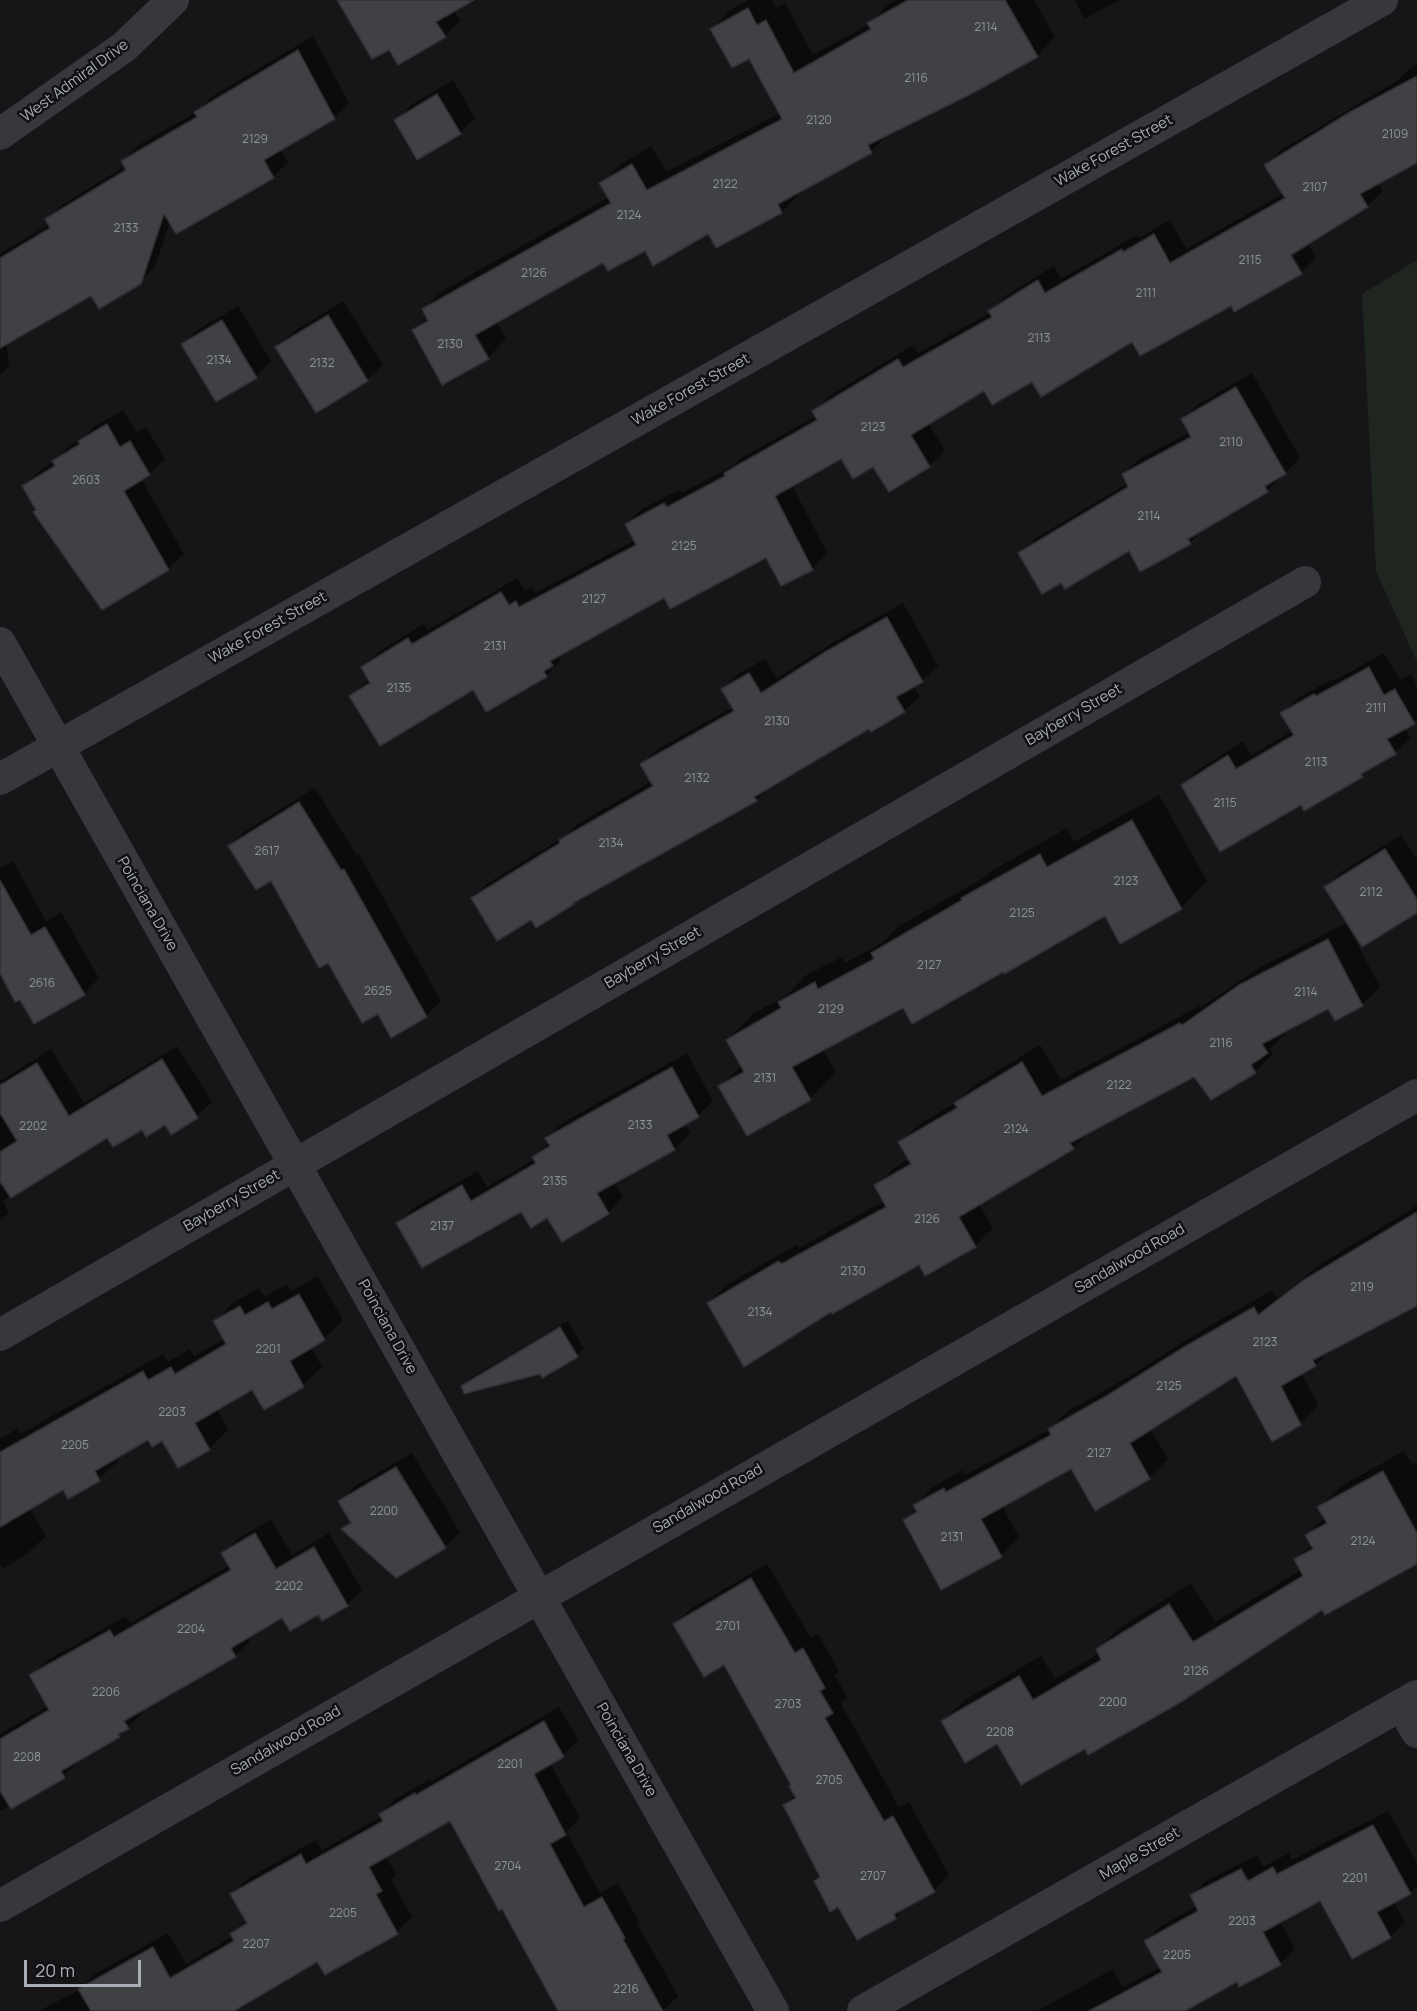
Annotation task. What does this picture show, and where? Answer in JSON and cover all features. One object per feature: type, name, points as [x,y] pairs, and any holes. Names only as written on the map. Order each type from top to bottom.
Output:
[{"type":"street","name":"West Admiral Drive","points":[[0,134],[124,47],[173,0]]},
{"type":"street","name":"Wake Forest Street","points":[[0,779],[1382,0]]},
{"type":"street","name":"Bayberry Street","points":[[0,1335],[1305,582]]},
{"type":"street","name":"Poinciana Drive","points":[[0,643],[773,2011]]},
{"type":"street","name":"Sandalwood Road","points":[[0,1906],[538,1596],[1417,1095]]},
{"type":"street","name":"Maple Street","points":[[863,2011],[1412,1711]]},
{"type":"shaded area","points":[[1417,260],[1417,662],[1376,571],[1362,294]]},
{"type":"building","points":[[337,0],[474,0],[436,22],[446,37],[398,65],[389,50],[372,59]]},
{"type":"building","points":[[908,0],[1005,0],[1038,57],[973,93],[868,145],[872,153],[778,204],[782,213],[716,248],[708,234],[653,266],[645,251],[608,271],[603,263],[475,335],[489,359],[442,385],[412,330],[428,321],[422,309],[611,203],[599,183],[632,164],[647,190],[782,119],[749,59],[732,68],[710,29],[748,8],[757,25],[766,20],[794,73],[871,29],[867,23]]},
{"type":"building","points":[[298,50],[335,119],[264,160],[274,178],[176,234],[164,214],[141,284],[99,309],[91,296],[0,348],[0,258],[50,228],[45,219],[126,170],[121,161],[197,117],[194,112]]},
{"type":"building","points":[[1417,76],[1417,163],[1360,194],[1368,207],[1291,255],[1302,274],[1234,312],[1231,306],[1140,356],[1132,342],[1041,397],[1032,382],[992,405],[984,391],[911,435],[930,467],[889,492],[873,467],[853,479],[841,459],[775,496],[813,570],[781,586],[766,558],[670,609],[664,598],[550,661],[553,666],[544,671],[547,677],[486,712],[473,690],[380,746],[349,696],[370,683],[361,667],[408,638],[412,644],[501,592],[509,605],[516,601],[519,607],[636,545],[625,524],[664,503],[667,507],[725,476],[724,473],[817,420],[812,411],[898,359],[903,367],[992,317],[988,311],[1038,280],[1045,293],[1122,249],[1123,252],[1154,234],[1170,263],[1285,198],[1264,165],[1350,112]]},
{"type":"building","points":[[437,94],[461,134],[417,160],[394,120]]},
{"type":"building","points":[[328,315],[368,381],[316,413],[275,347]]},
{"type":"building","points":[[222,320],[257,378],[216,402],[181,344]]},
{"type":"building","points":[[1236,387],[1286,474],[1265,486],[1268,492],[1188,539],[1191,544],[1140,572],[1129,551],[1065,589],[1061,583],[1042,594],[1018,553],[1128,487],[1122,474],[1191,437],[1181,419]]},
{"type":"building","points":[[107,424],[120,447],[130,441],[150,475],[124,491],[169,570],[102,610],[33,512],[36,510],[22,486],[55,466],[52,461],[80,444],[78,441]]},
{"type":"building","points":[[887,617],[923,682],[896,697],[905,712],[871,732],[869,729],[754,797],[757,801],[573,903],[536,928],[531,920],[497,941],[471,898],[560,843],[559,840],[653,786],[640,764],[734,711],[721,689],[749,673],[761,693],[825,652]]},
{"type":"building","points":[[1369,667],[1384,695],[1395,689],[1415,724],[1387,739],[1396,754],[1361,774],[1363,777],[1304,811],[1301,805],[1220,852],[1181,785],[1228,755],[1236,769],[1294,735],[1280,713]]},
{"type":"building","points":[[299,802],[341,870],[344,869],[427,1017],[391,1038],[378,1014],[362,1023],[328,963],[319,968],[271,881],[256,890],[228,846]]},
{"type":"building","points":[[1132,820],[1182,909],[1120,944],[1105,916],[912,1024],[903,1008],[792,1067],[811,1100],[747,1136],[718,1086],[744,1072],[726,1040],[781,1008],[778,1002],[815,982],[818,989],[874,959],[871,953],[962,900],[961,898],[1040,854],[1047,867]]},
{"type":"building","points":[[1385,849],[1417,899],[1417,913],[1362,947],[1324,887]]},
{"type":"building","points":[[0,880],[31,935],[45,927],[85,995],[34,1024],[20,1000],[15,1002],[0,973]]},
{"type":"building","points":[[1328,939],[1363,1006],[1335,1021],[1328,1009],[1262,1044],[1268,1053],[1251,1065],[1256,1073],[1211,1100],[1194,1077],[1070,1143],[1074,1149],[959,1217],[976,1247],[925,1276],[919,1265],[832,1314],[831,1312],[744,1367],[707,1303],[779,1261],[781,1264],[886,1207],[874,1185],[911,1164],[898,1142],[957,1108],[954,1103],[1022,1062],[1042,1096],[1180,1023],[1182,1025],[1239,985]]},
{"type":"building","points":[[162,1059],[198,1118],[171,1135],[165,1125],[146,1137],[142,1130],[113,1147],[107,1138],[11,1198],[0,1182],[0,1152],[17,1141],[0,1113],[0,1085],[37,1063],[69,1116]]},
{"type":"building","points":[[672,1067],[699,1117],[667,1135],[675,1150],[597,1193],[609,1214],[562,1242],[547,1218],[531,1228],[521,1212],[422,1268],[396,1223],[462,1185],[471,1201],[536,1163],[532,1157],[550,1146],[545,1138]]},
{"type":"building","points":[[1417,1212],[1417,1306],[1313,1360],[1316,1366],[1281,1386],[1301,1425],[1272,1442],[1236,1376],[1130,1443],[1150,1479],[1095,1511],[1071,1469],[981,1519],[1002,1557],[941,1590],[903,1520],[917,1512],[913,1505],[944,1488],[946,1492],[1051,1435],[1048,1429],[1254,1307],[1258,1315],[1302,1281]]},
{"type":"building","points":[[299,1294],[325,1340],[290,1361],[304,1387],[264,1410],[252,1390],[195,1423],[210,1450],[178,1468],[162,1441],[152,1447],[148,1440],[95,1471],[100,1481],[68,1499],[63,1490],[0,1527],[0,1452],[143,1371],[148,1380],[171,1367],[175,1374],[226,1344],[213,1321],[240,1306],[245,1315],[268,1302],[272,1309]]},
{"type":"building","points":[[560,1327],[578,1357],[542,1378],[540,1374],[464,1394],[461,1386]]},
{"type":"building","points":[[396,1467],[446,1548],[396,1578],[341,1529],[351,1523],[338,1501]]},
{"type":"building","points":[[1383,1471],[1417,1533],[1417,1564],[1325,1615],[1322,1610],[1181,1702],[1088,1755],[1085,1749],[1021,1785],[997,1744],[965,1763],[941,1721],[1019,1676],[1033,1700],[1101,1660],[1096,1649],[1169,1604],[1193,1642],[1303,1576],[1294,1559],[1313,1549],[1305,1535],[1327,1523],[1317,1507]]},
{"type":"building","points":[[255,1533],[276,1569],[314,1547],[348,1606],[322,1621],[318,1615],[290,1631],[282,1618],[231,1648],[236,1657],[124,1721],[129,1729],[118,1734],[120,1737],[61,1771],[65,1778],[11,1809],[0,1791],[0,1739],[49,1710],[29,1675],[110,1630],[114,1637],[231,1570],[221,1553]]},
{"type":"building","points":[[751,1578],[795,1653],[803,1648],[825,1688],[820,1691],[833,1713],[825,1718],[884,1821],[893,1816],[935,1892],[894,1914],[896,1919],[857,1940],[838,1907],[830,1912],[814,1881],[820,1877],[783,1805],[796,1798],[789,1786],[791,1785],[724,1665],[704,1677],[673,1624]]},
{"type":"building","points":[[544,1721],[564,1757],[534,1774],[566,1835],[550,1844],[584,1907],[602,1897],[663,2011],[558,2011],[502,1909],[499,1911],[450,1821],[369,1867],[382,1891],[376,1894],[398,1934],[325,1975],[317,1962],[234,2011],[91,2011],[78,1989],[153,1947],[170,1978],[234,1941],[230,1934],[247,1923],[230,1894],[301,1854],[306,1864],[383,1821],[379,1814]]},
{"type":"building","points":[[1373,1825],[1411,1894],[1377,1912],[1391,1938],[1352,1959],[1320,1901],[1263,1932],[1281,1965],[1239,1987],[1237,1982],[1185,2011],[1089,2011],[1162,1972],[1144,1941],[1198,1911],[1190,1895],[1241,1869],[1248,1881],[1273,1867],[1277,1874]]}]
